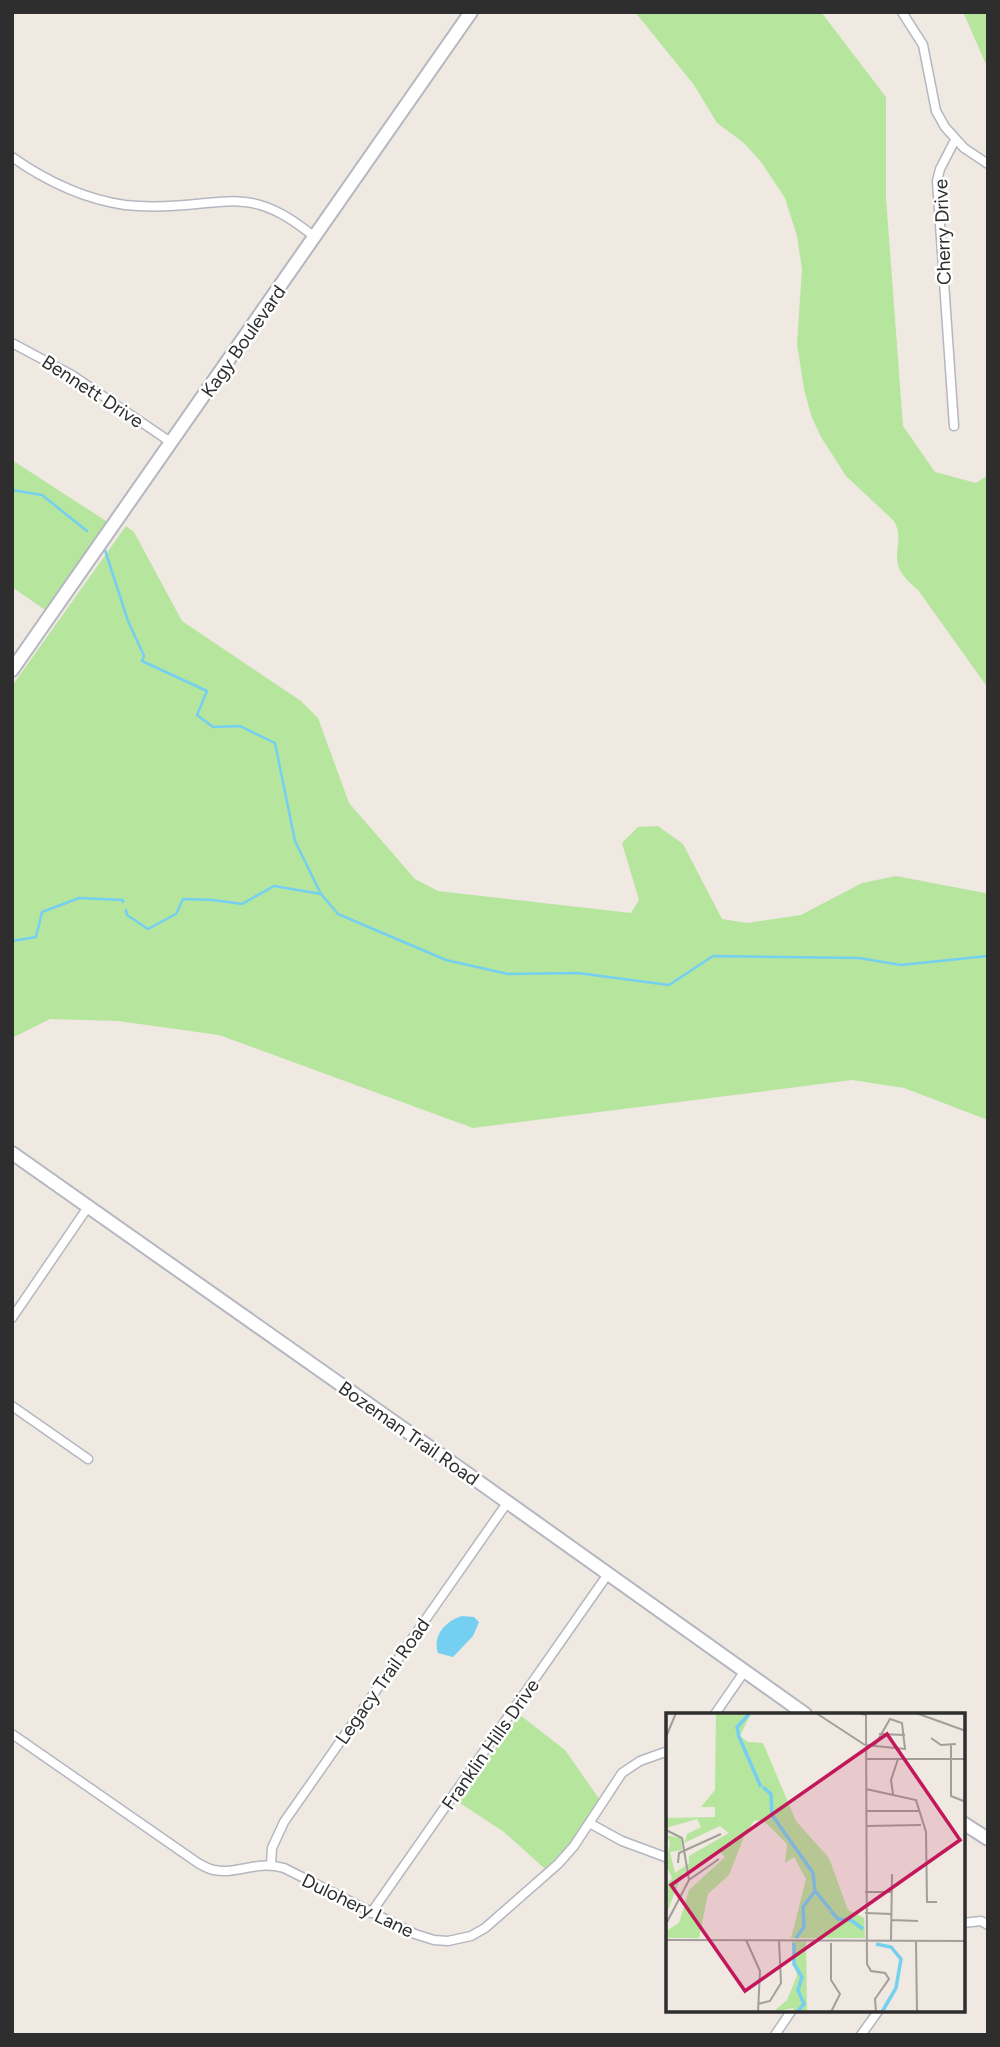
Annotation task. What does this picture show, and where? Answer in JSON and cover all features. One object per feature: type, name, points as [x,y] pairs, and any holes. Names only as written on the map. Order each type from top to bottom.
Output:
[{"type":"street","name":"Kagy Boulevard","points":[[12,670],[471,12]]},
{"type":"street","points":[[902,12],[923,45],[936,111],[945,127],[955,140],[976,158],[988,164]]},
{"type":"street","name":"Cherry Drive","points":[[954,426],[937,181],[955,140]]},
{"type":"street","points":[[12,157],[62,187],[102,200],[143,206],[244,201],[286,216],[316,237]]},
{"type":"street","name":"Bennett Drive","points":[[12,343],[72,375],[172,443]]},
{"type":"street","name":"Bozeman Trail Road","points":[[12,1153],[804,1713]]},
{"type":"street","points":[[12,1318],[88,1208]]},
{"type":"street","points":[[12,1406],[88,1459]]},
{"type":"street","name":"Legacy Trail Road","points":[[271,1865],[272,1848],[284,1822],[507,1503]]},
{"type":"street","name":"Franklin Hills Drive","points":[[371,1913],[608,1574]]},
{"type":"street","points":[[716,1713],[744,1672]]},
{"type":"street","name":"Dulohery Lane","points":[[12,1734],[198,1863],[213,1870],[228,1871],[254,1865],[284,1868],[415,1934],[448,1941],[471,1936],[497,1919],[575,1846],[622,1773],[640,1761],[666,1751]]},
{"type":"street","points":[[591,1824],[622,1841],[666,1857]]},
{"type":"street","points":[[965,1824],[988,1839]]},
{"type":"street","points":[[965,1923],[987,1923]]},
{"type":"street","points":[[775,2035],[791,2012]]},
{"type":"street","points":[[861,2035],[878,2012]]},
{"type":"green space","points":[[635,12],[821,12],[886,97],[886,198],[903,426],[935,472],[976,483],[988,475],[988,688],[918,590],[899,568],[898,534],[894,521],[846,476],[821,437],[811,415],[797,344],[802,269],[797,236],[785,198],[761,162],[744,143],[717,123],[694,85]]},
{"type":"green space","points":[[962,12],[988,12],[988,69],[965,16]]},
{"type":"green space","points":[[12,460],[109,523],[48,612],[12,587]]},
{"type":"green space","points":[[126,526],[134,532],[182,621],[301,701],[318,718],[349,803],[415,879],[438,891],[631,913],[639,900],[622,843],[638,827],[658,826],[683,844],[722,919],[747,923],[801,915],[862,883],[896,876],[988,892],[988,1120],[904,1088],[852,1080],[473,1128],[219,1035],[118,1021],[50,1019],[12,1038],[12,686]]},
{"type":"green space","points":[[520,1715],[565,1750],[600,1800],[577,1836],[545,1869],[504,1832],[457,1801]]},
{"type":"water","points":[[462,1616],[474,1617],[479,1622],[473,1636],[453,1657],[438,1653],[437,1640],[442,1630],[451,1621]]},
{"type":"waterway","points":[[12,490],[42,495],[87,531]]},
{"type":"waterway","points":[[103,548],[128,621],[144,656],[142,661],[207,691],[197,715],[213,727],[240,726],[275,743],[295,841],[321,894],[338,914],[446,960],[508,974],[578,973],[669,985],[713,956],[859,958],[901,965],[988,956]]},
{"type":"waterway","points":[[126,910],[127,915],[148,929],[176,914],[183,899],[242,904],[274,886],[321,894]]},
{"type":"waterway","points":[[12,941],[36,937],[42,912],[79,898],[123,902]]}]
